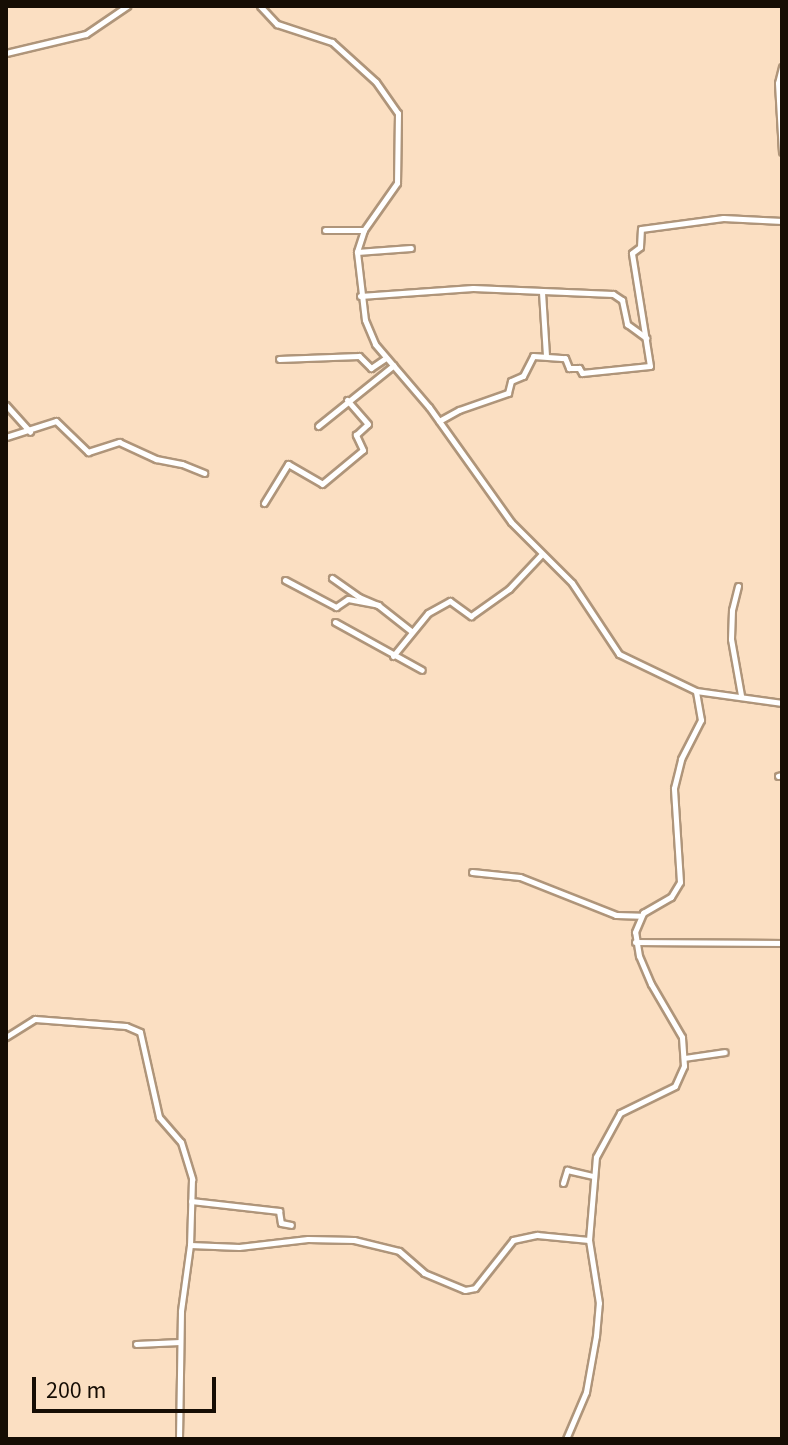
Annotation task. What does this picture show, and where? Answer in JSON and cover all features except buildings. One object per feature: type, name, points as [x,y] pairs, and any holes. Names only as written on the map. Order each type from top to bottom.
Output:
[{"type":"street","points":[[6,53],[86,34],[127,6]]},
{"type":"street","points":[[260,6],[277,24],[332,42],[376,82],[395,106],[400,129],[397,183],[364,230],[357,252],[360,296],[368,331],[386,358],[439,421],[511,522],[586,601],[619,654],[696,691],[782,703]]},
{"type":"street","points":[[782,67],[778,83],[782,152]]},
{"type":"street","points":[[439,421],[459,410],[508,393],[511,381],[523,376],[532,357],[565,358],[569,368],[579,368],[581,373],[648,367],[652,359],[632,253],[640,247],[640,230],[723,218],[782,221]]},
{"type":"street","points":[[325,230],[364,230]]},
{"type":"street","points":[[357,252],[411,248]]},
{"type":"street","points":[[360,296],[473,288],[617,296],[622,300],[627,324],[647,338]]},
{"type":"street","points":[[542,292],[546,356]]},
{"type":"street","points":[[279,359],[360,356],[372,368],[386,358]]},
{"type":"street","points":[[318,426],[394,365]]},
{"type":"street","points":[[264,503],[286,464],[294,464],[324,484],[363,450],[356,435],[368,424],[347,400]]},
{"type":"street","points":[[6,405],[30,432]]},
{"type":"street","points":[[6,437],[58,422],[88,452],[119,442],[204,473]]},
{"type":"street","points":[[393,656],[428,613],[450,601],[471,616],[509,589],[542,554]]},
{"type":"street","points":[[332,578],[359,597],[378,605],[411,631]]},
{"type":"street","points":[[285,580],[337,607],[348,599],[378,605]]},
{"type":"street","points":[[738,586],[731,627],[741,695]]},
{"type":"street","points":[[335,622],[422,670]]},
{"type":"street","points":[[472,872],[520,877],[616,915],[641,916],[671,897],[680,882],[674,788],[681,759],[701,720],[696,691]]},
{"type":"street","points":[[566,1439],[586,1392],[596,1336],[599,1303],[589,1240],[594,1214],[592,1176],[596,1157],[615,1119],[625,1108],[675,1086],[684,1058],[682,1037],[651,984],[635,942],[641,916]]},
{"type":"street","points":[[635,942],[782,943]]},
{"type":"street","points":[[6,1037],[35,1019],[137,1028],[142,1037],[159,1120],[175,1133],[187,1157],[191,1201],[190,1245],[180,1342],[179,1439]]},
{"type":"street","points":[[684,1058],[725,1052]]},
{"type":"street","points":[[563,1183],[567,1170],[592,1176]]},
{"type":"street","points":[[191,1201],[277,1210],[281,1224],[291,1225]]},
{"type":"street","points":[[190,1245],[239,1247],[308,1239],[354,1240],[399,1251],[424,1273],[465,1290],[475,1288],[513,1240],[537,1235],[589,1240]]},
{"type":"street","points":[[136,1344],[180,1342]]}]
